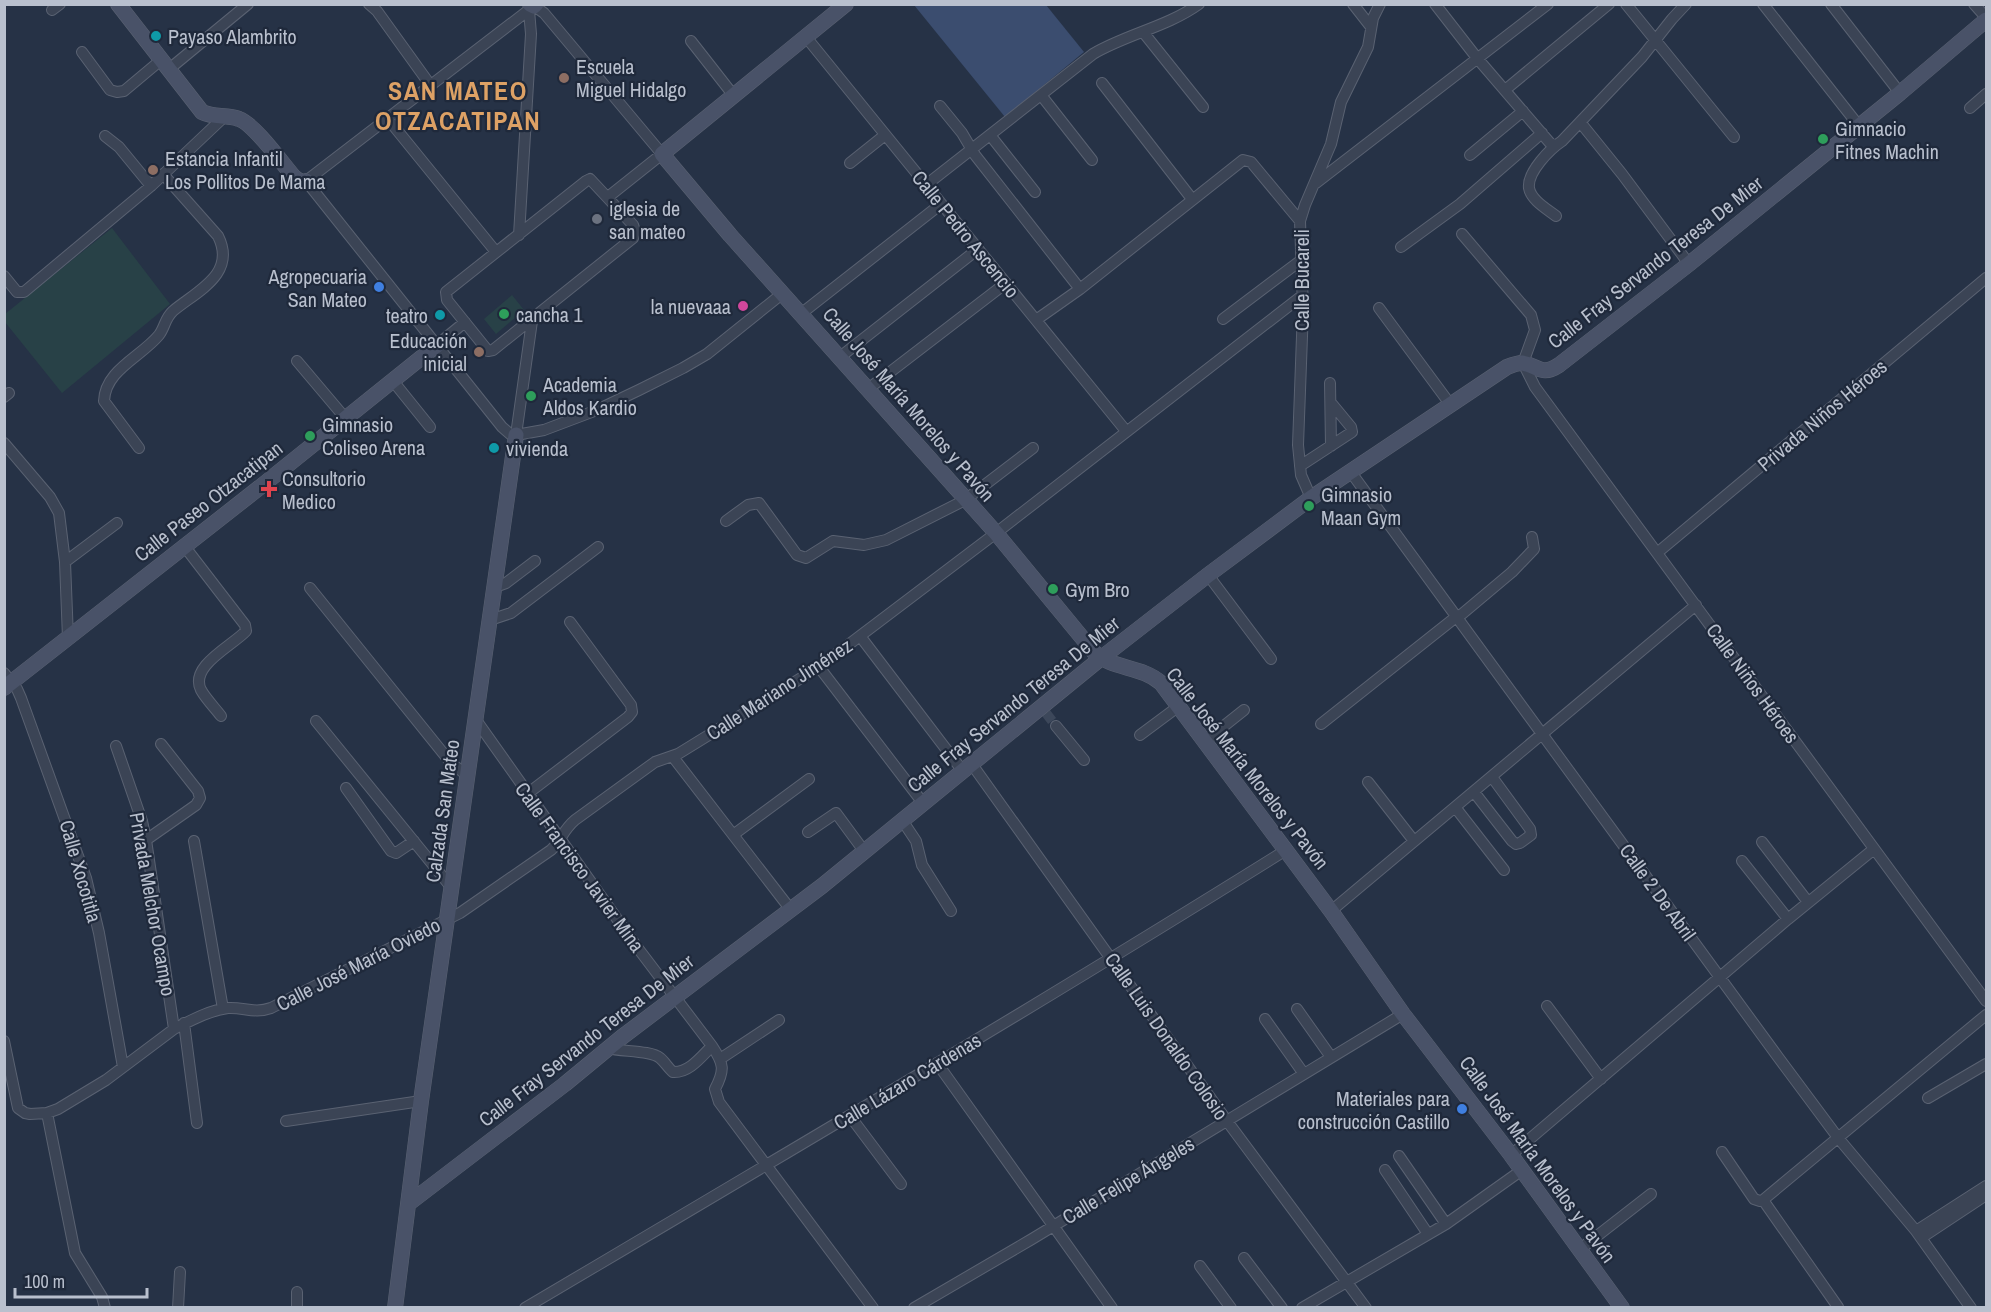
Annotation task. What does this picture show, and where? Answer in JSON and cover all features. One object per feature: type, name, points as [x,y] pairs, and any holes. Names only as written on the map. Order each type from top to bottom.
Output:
[{"type":"main road","points":[[118,4],[202,112],[241,119],[248,123],[294,177],[301,182],[306,181]]},
{"type":"main road","points":[[662,154],[846,4]]},
{"type":"main road","name":"Calle Fray Servando Teresa De Mier","points":[[408,1204],[565,1084],[608,1048],[791,910],[967,767],[1044,710],[1100,659],[1311,498],[1507,367],[1523,363],[1544,371],[1551,370],[1689,264],[1900,93],[1983,16]]},
{"type":"main road","name":"Calle José María Morelos y Pavón","points":[[662,154],[708,209],[996,533],[1100,659],[1148,674],[1161,683],[1622,1308]]},
{"type":"main road","name":"Calle Paseo Otzacatipan","points":[[7,681],[68,638],[185,547],[437,345]]},
{"type":"main road","name":"Calzada San Mateo","points":[[395,1308],[421,1101],[516,435]]},
{"type":"street","points":[[230,4],[237,14]]},
{"type":"street","points":[[82,52],[110,90],[117,93],[165,65],[249,4]]},
{"type":"street","points":[[369,4],[377,11],[431,86]]},
{"type":"street","points":[[926,185],[1093,54],[1143,32],[1182,9],[1198,4]]},
{"type":"street","points":[[1353,4],[1371,27]]},
{"type":"street","name":"Calle Bucareli","points":[[1311,498],[1301,475],[1298,445],[1302,295],[1300,221],[1331,144],[1341,102],[1368,47],[1371,27],[1380,4]]},
{"type":"street","points":[[1435,4],[1522,111],[1555,145]]},
{"type":"street","points":[[1313,186],[1548,4]]},
{"type":"street","points":[[1505,90],[1610,4]]},
{"type":"street","points":[[1626,4],[1734,137]]},
{"type":"street","points":[[1556,216],[1534,198],[1529,188],[1532,173],[1555,145],[1562,141],[1656,40],[1686,4]]},
{"type":"street","points":[[1763,4],[1858,126]]},
{"type":"street","points":[[1831,4],[1900,93]]},
{"type":"street","points":[[532,6],[306,181],[506,431],[516,435],[544,430],[683,368],[707,354],[783,293]]},
{"type":"street","points":[[519,235],[532,6]]},
{"type":"street","name":"Calle José María Morelos y Pavón","points":[[532,6],[544,13],[662,154]]},
{"type":"street","points":[[1143,32],[1203,106]]},
{"type":"street","name":"Calle Pedro Ascencio","points":[[806,37],[1126,431]]},
{"type":"street","points":[[692,41],[734,96]]},
{"type":"street","points":[[1102,83],[1192,199]]},
{"type":"street","points":[[1970,108],[1986,94]]},
{"type":"street","points":[[1041,95],[1092,160]]},
{"type":"street","points":[[940,106],[1080,289]]},
{"type":"street","points":[[1470,155],[1522,111]]},
{"type":"street","points":[[4,276],[17,292],[21,293],[151,186],[225,116]]},
{"type":"street","points":[[388,119],[496,252]]},
{"type":"street","points":[[1580,122],[1617,167],[1689,264]]},
{"type":"street","points":[[1401,247],[1460,204],[1542,134]]},
{"type":"street","points":[[850,163],[885,135]]},
{"type":"street","points":[[990,135],[1035,192]]},
{"type":"street","points":[[105,136],[119,147],[151,186]]},
{"type":"street","points":[[608,197],[662,154]]},
{"type":"street","points":[[1036,320],[1080,289],[1240,161],[1251,162],[1300,221]]},
{"type":"street","points":[[139,448],[104,401],[107,385],[159,334],[168,316],[210,283],[220,269],[223,260],[222,242],[218,236],[163,174]]},
{"type":"street","points":[[587,180],[593,180],[608,197],[633,225],[635,231],[633,238],[532,321],[490,351],[486,349],[447,300],[446,292],[587,180]]},
{"type":"street","points":[[802,314],[941,204]]},
{"type":"street","points":[[1462,234],[1531,315],[1535,330],[1523,363]]},
{"type":"street","points":[[840,357],[978,249]]},
{"type":"street","points":[[1223,319],[1300,261]]},
{"type":"street","name":"Privada Niños Héroes","points":[[1657,553],[1986,278]]},
{"type":"street","points":[[868,389],[1006,283]]},
{"type":"street","name":"Calle Mariano Jiménez","points":[[560,838],[569,825],[660,759],[673,757],[819,667],[996,533],[1302,295]]},
{"type":"street","points":[[1379,308],[1450,404]]},
{"type":"street","name":"Calzada San Mateo","points":[[516,435],[532,321]]},
{"type":"street","name":"Calle Paseo Otzacatipan","points":[[437,345],[465,322]]},
{"type":"street","points":[[297,361],[346,419]]},
{"type":"street","name":"Calle Niños Héroes","points":[[1523,363],[1535,387],[1553,412],[1986,1001]]},
{"type":"street","points":[[393,381],[430,427]]},
{"type":"street","points":[[1330,383],[1331,446]]},
{"type":"street","points":[[1300,466],[1352,432],[1332,404]]},
{"type":"street","points":[[4,443],[55,505],[62,522],[68,638]]},
{"type":"street","points":[[726,521],[748,505],[759,503],[797,555],[806,558],[833,541],[864,544],[886,540],[965,500],[1033,448]]},
{"type":"street","name":"Calle 2 De Abril","points":[[1350,471],[1839,1139],[1918,1234],[1971,1308]]},
{"type":"street","points":[[65,562],[117,523]]},
{"type":"street","points":[[1321,724],[1455,617],[1462,614],[1530,556],[1534,549],[1532,537]]},
{"type":"street","points":[[185,547],[245,625],[246,631],[207,664],[200,674],[201,689],[221,716]]},
{"type":"street","points":[[490,620],[512,613],[598,547]]},
{"type":"street","points":[[495,587],[506,583],[535,561]]},
{"type":"street","points":[[1208,575],[1271,659]]},
{"type":"street","points":[[310,588],[451,763],[468,776]]},
{"type":"street","points":[[1331,911],[1696,606]]},
{"type":"street","points":[[527,794],[632,712],[631,705],[570,622]]},
{"type":"street","name":"Calle Luis Donaldo Colosio","points":[[860,636],[967,767],[1112,959],[1366,1308]]},
{"type":"street","points":[[819,667],[923,803]]},
{"type":"street","name":"Calle Xocotitla","points":[[7,681],[21,698],[86,878],[99,933],[123,1067]]},
{"type":"street","points":[[1140,735],[1179,706]]},
{"type":"street","points":[[1205,741],[1244,710]]},
{"type":"street","name":"Calle Francisco Javier Mina","points":[[476,720],[527,794],[720,1059]]},
{"type":"street","points":[[316,721],[452,886]]},
{"type":"street","points":[[1056,726],[1084,760]]},
{"type":"street","points":[[146,840],[196,805],[200,798],[198,791],[161,744]]},
{"type":"street","name":"Privada Melchor Ocampo","points":[[116,746],[142,821],[197,1123]]},
{"type":"street","points":[[673,757],[791,910]]},
{"type":"street","points":[[1474,792],[1512,842],[1520,843],[1531,835],[1530,830],[1492,777]]},
{"type":"street","points":[[733,836],[809,779]]},
{"type":"street","points":[[1368,782],[1414,841]]},
{"type":"street","points":[[346,788],[391,852],[396,854],[414,841]]},
{"type":"street","points":[[1455,807],[1504,870]]},
{"type":"street","points":[[808,832],[836,813],[864,851]]},
{"type":"street","points":[[902,820],[916,842],[922,865],[951,911]]},
{"type":"street","name":"Calle José María Oviedo","points":[[47,1113],[58,1109],[106,1080],[179,1026],[223,1009],[239,1008],[257,1011],[271,1008],[448,919],[470,907],[542,856],[560,838]]},
{"type":"street","points":[[195,841],[223,1009]]},
{"type":"street","points":[[1762,842],[1808,903]]},
{"type":"street","points":[[1511,1155],[1720,976],[1874,849]]},
{"type":"street","name":"Calle Lázaro Cárdenas","points":[[525,1308],[1112,959],[1286,850]]},
{"type":"street","points":[[1742,861],[1788,919]]},
{"type":"street","points":[[1547,1006],[1600,1078]]},
{"type":"street","points":[[1298,1009],[1331,1057]]},
{"type":"street","name":"Calle Felipe Ángeles","points":[[914,1308],[1403,1014]]},
{"type":"street","points":[[1722,1152],[1754,1199],[1760,1202],[1839,1139],[1986,1015]]},
{"type":"street","points":[[1265,1019],[1304,1074]]},
{"type":"street","points":[[779,1020],[720,1059],[723,1067],[722,1076],[715,1089],[716,1095],[873,1308]]},
{"type":"street","points":[[5,1045],[18,1108],[25,1113],[47,1113],[75,1253],[102,1297],[105,1308]]},
{"type":"street","points":[[608,1048],[620,1052],[654,1055],[662,1059],[673,1072],[678,1073],[687,1069],[712,1046]]},
{"type":"street","points":[[937,1063],[1112,1308]]},
{"type":"street","points":[[1928,1098],[1986,1064]]},
{"type":"street","points":[[286,1121],[421,1101]]},
{"type":"street","points":[[850,1116],[901,1184]]},
{"type":"street","points":[[1399,1156],[1446,1224]]},
{"type":"street","points":[[1385,1170],[1428,1234]]},
{"type":"street","points":[[1302,1308],[1446,1224],[1522,1170]]},
{"type":"street","points":[[1918,1234],[1986,1186]]},
{"type":"street","points":[[1579,1250],[1651,1194]]},
{"type":"street","points":[[1918,1234],[1986,1195]]},
{"type":"street","points":[[1762,1200],[1838,1307]]},
{"type":"street","points":[[1244,1258],[1282,1308]]},
{"type":"street","points":[[1200,1266],[1231,1308]]},
{"type":"street","points":[[178,1308],[180,1272]]},
{"type":"street","points":[[297,1292],[297,1308]]},
{"type":"green space","points":[[112,228],[170,304],[62,393],[5,322],[5,314]]},
{"type":"green space","name":"cancha 1","points":[[512,295],[524,310],[496,334],[484,319]]},
{"type":"water","points":[[914,5],[1046,5],[1084,52],[1005,117]]},
{"type":"tunnel","points":[[1046,713],[1056,726]]},
{"type":"place","name":"Payaso Alambrito","points":[[156,36]]},
{"type":"place","name":"Escuela Miguel Hidalgo","points":[[564,78]]},
{"type":"place","name":"Gimnacio Fitnes Machin","points":[[1823,139]]},
{"type":"place","name":"Estancia Infantil Los Pollitos De Mama","points":[[153,170]]},
{"type":"place","name":"iglesia de san mateo","points":[[597,219]]},
{"type":"place","name":"Agropecuaria San Mateo","points":[[379,287]]},
{"type":"place","name":"la nuevaaa","points":[[743,306]]},
{"type":"place","name":"cancha 1","points":[[504,314]]},
{"type":"place","name":"teatro","points":[[440,315]]},
{"type":"place","name":"Educación inicial","points":[[479,352]]},
{"type":"place","name":"Academia Aldos Kardio","points":[[531,396]]},
{"type":"place","name":"Gimnasio Coliseo Arena","points":[[310,436]]},
{"type":"place","name":"vivienda","points":[[494,448]]},
{"type":"place","name":"Consultorio Medico","points":[[269,489]]},
{"type":"place","name":"Gimnasio Maan Gym","points":[[1309,506]]},
{"type":"place","name":"Gym Bro","points":[[1053,589]]},
{"type":"place","name":"Materiales para construcción Castillo","points":[[1462,1109]]},
{"type":"district","name":"SAN MATEO OTZACATIPAN","points":[[458,105]]}]
